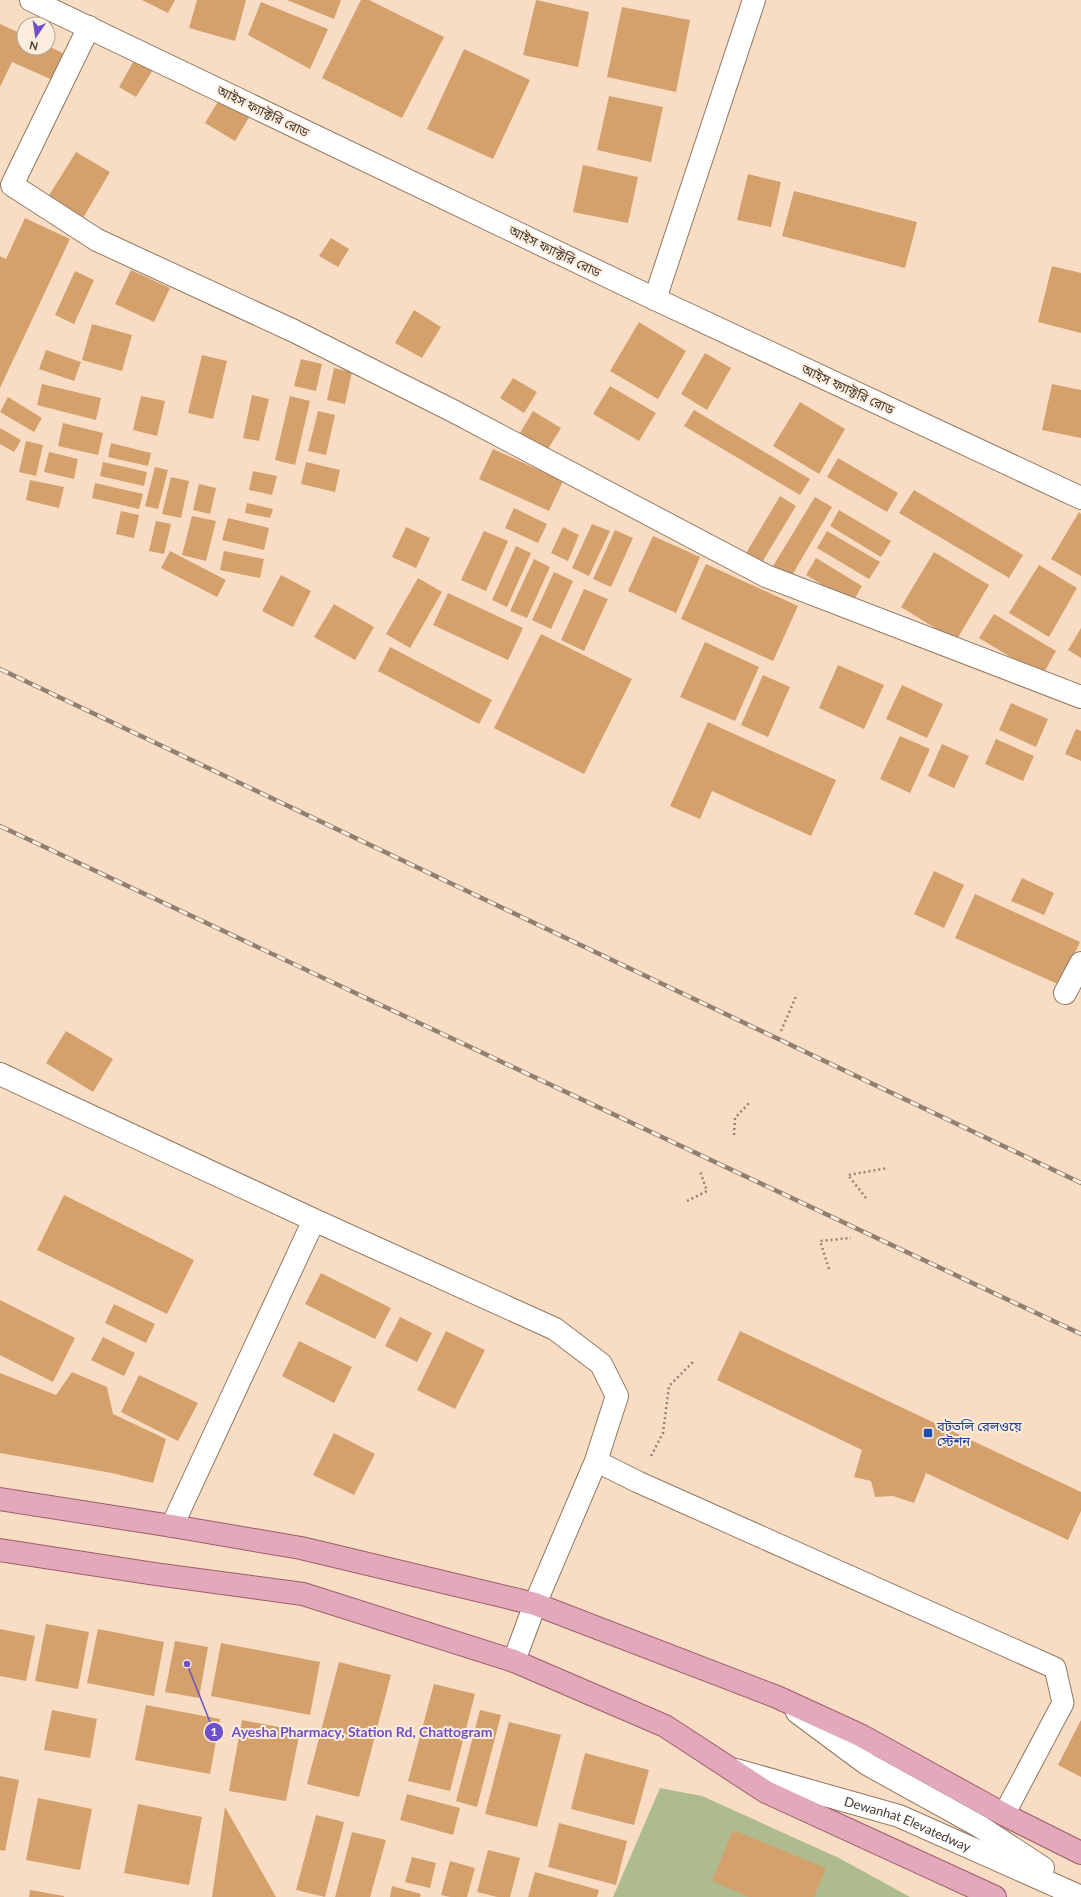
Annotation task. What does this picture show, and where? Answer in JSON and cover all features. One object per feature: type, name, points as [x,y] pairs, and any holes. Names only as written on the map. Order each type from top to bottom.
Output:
[{"type":"main road","points":[[0,1499],[300,1548],[535,1604],[777,1696],[862,1736],[1005,1815],[1081,1852]]},
{"type":"main road","points":[[0,1550],[155,1574],[303,1594],[514,1661],[665,1726],[766,1792],[995,1897]]},
{"type":"street","name":"আইস ফ্যাক্টরি রোড","points":[[31,0],[655,299],[1081,498]]},
{"type":"street","points":[[655,299],[754,0]]},
{"type":"street","points":[[89,27],[12,185],[97,240],[294,331],[434,402],[766,576],[1081,696]]},
{"type":"street","points":[[1065,993],[1081,963]]},
{"type":"street","points":[[0,1074],[314,1220],[555,1329],[600,1364],[617,1396],[596,1461],[535,1604],[514,1661]]},
{"type":"street","points":[[172,1526],[314,1220]]},
{"type":"street","name":"Dewanhat Elevatedway","points":[[777,1696],[868,1764],[979,1826],[1081,1892]]},
{"type":"street","name":"Dewanhat Elevatedway","points":[[728,1768],[898,1816],[1081,1897]]},
{"type":"lane","points":[[596,1461],[638,1482],[1055,1668],[1063,1703],[1005,1815]]},
{"type":"path","points":[[781,1031],[797,994]]},
{"type":"path","points":[[734,1135],[735,1118],[750,1102]]},
{"type":"path","points":[[866,1198],[848,1175],[888,1168]]},
{"type":"path","points":[[687,1201],[707,1191],[700,1171]]},
{"type":"path","points":[[830,1269],[820,1241],[852,1238]]},
{"type":"path","points":[[638,1482],[663,1432],[669,1386],[693,1362]]},
{"type":"green space","points":[[660,1788],[702,1796],[839,1858],[910,1897],[613,1897]]},
{"type":"building","points":[[142,0],[175,0],[168,13]]},
{"type":"building","points":[[197,0],[246,0],[235,41],[189,28]]},
{"type":"building","points":[[287,0],[341,0],[334,19]]},
{"type":"building","points":[[361,0],[369,0],[444,37],[402,118],[322,78]]},
{"type":"building","points":[[536,0],[589,12],[578,67],[523,55]]},
{"type":"building","points":[[261,2],[328,29],[310,69],[248,35]]},
{"type":"building","points":[[622,7],[690,20],[676,92],[607,77]]},
{"type":"building","points":[[0,24],[16,31],[16,56],[56,56],[56,50],[69,56],[57,82],[12,62],[0,87]]},
{"type":"building","points":[[464,49],[530,80],[493,159],[427,129]]},
{"type":"building","points":[[136,57],[154,68],[136,97],[119,87]]},
{"type":"building","points":[[609,96],[663,107],[651,162],[597,150]]},
{"type":"building","points":[[220,98],[250,116],[235,141],[205,123]]},
{"type":"building","points":[[76,152],[110,172],[83,218],[48,197]]},
{"type":"building","points":[[583,165],[638,177],[628,223],[573,212]]},
{"type":"building","points":[[748,174],[781,182],[771,227],[737,220]]},
{"type":"building","points":[[794,191],[917,222],[905,268],[782,236]]},
{"type":"building","points":[[25,218],[70,239],[0,388],[0,256],[6,259]]},
{"type":"building","points":[[331,238],[349,249],[338,267],[319,256]]},
{"type":"building","points":[[1052,266],[1081,273],[1081,333],[1038,322]]},
{"type":"building","points":[[131,270],[170,288],[154,322],[115,304]]},
{"type":"building","points":[[75,271],[94,280],[74,324],[55,315]]},
{"type":"building","points":[[414,310],[441,327],[422,358],[395,343]]},
{"type":"building","points":[[639,322],[686,351],[658,399],[610,371]]},
{"type":"building","points":[[92,324],[132,335],[122,371],[82,360]]},
{"type":"building","points":[[46,350],[81,362],[74,381],[39,369]]},
{"type":"building","points":[[705,353],[731,368],[707,410],[681,394]]},
{"type":"building","points":[[202,355],[227,361],[213,419],[188,413]]},
{"type":"building","points":[[301,359],[322,364],[316,391],[294,386]]},
{"type":"building","points":[[334,368],[352,372],[345,404],[327,400]]},
{"type":"building","points":[[513,378],[537,392],[524,413],[500,398]]},
{"type":"building","points":[[42,384],[101,398],[96,420],[37,405]]},
{"type":"building","points":[[1052,384],[1081,390],[1081,438],[1042,430]]},
{"type":"building","points":[[610,386],[656,413],[639,441],[593,414]]},
{"type":"building","points":[[252,395],[269,399],[259,441],[243,438]]},
{"type":"building","points":[[141,396],[165,401],[157,436],[133,430]]},
{"type":"building","points":[[290,396],[310,401],[295,465],[275,460]]},
{"type":"building","points":[[8,397],[42,418],[34,432],[0,412]]},
{"type":"building","points":[[800,402],[845,429],[819,474],[773,446]]},
{"type":"building","points":[[694,410],[810,479],[800,495],[684,426]]},
{"type":"building","points":[[318,411],[335,415],[326,455],[308,451]]},
{"type":"building","points":[[533,411],[561,428],[548,449],[520,433]]},
{"type":"building","points":[[63,423],[103,433],[98,455],[58,446]]},
{"type":"building","points":[[0,428],[21,440],[14,452],[0,444]]},
{"type":"building","points":[[26,441],[43,445],[36,476],[19,472]]},
{"type":"building","points":[[111,443],[151,453],[148,466],[108,457]]},
{"type":"building","points":[[493,449],[563,481],[549,511],[479,479]]},
{"type":"building","points":[[49,452],[78,459],[74,479],[44,472]]},
{"type":"building","points":[[838,458],[898,493],[887,512],[827,477]]},
{"type":"building","points":[[103,462],[147,472],[144,486],[100,476]]},
{"type":"building","points":[[306,462],[340,470],[335,492],[301,484]]},
{"type":"building","points":[[155,467],[168,470],[158,509],[145,506]]},
{"type":"building","points":[[253,471],[277,476],[272,495],[249,490]]},
{"type":"building","points":[[171,477],[189,481],[181,518],[162,514]]},
{"type":"building","points":[[30,480],[64,487],[59,508],[26,500]]},
{"type":"building","points":[[95,483],[143,494],[139,509],[92,498]]},
{"type":"building","points":[[199,484],[216,488],[210,514],[193,510]]},
{"type":"building","points":[[914,490],[1023,555],[1009,578],[899,513]]},
{"type":"building","points":[[780,496],[796,506],[761,564],[745,555]]},
{"type":"building","points":[[815,497],[832,507],[788,582],[770,571]]},
{"type":"building","points":[[247,503],[273,509],[270,518],[245,513]]},
{"type":"building","points":[[514,508],[547,524],[538,543],[505,528]]},
{"type":"building","points":[[839,510],[891,541],[881,557],[830,526]]},
{"type":"building","points":[[121,511],[139,515],[134,538],[116,534]]},
{"type":"building","points":[[1079,512],[1081,514],[1081,576],[1051,559]]},
{"type":"building","points":[[192,516],[216,521],[206,561],[182,555]]},
{"type":"building","points":[[228,518],[269,528],[264,550],[222,540]]},
{"type":"building","points":[[156,521],[171,524],[164,554],[149,551]]},
{"type":"building","points":[[592,524],[610,531],[589,576],[572,568]]},
{"type":"building","points":[[406,527],[430,538],[416,568],[392,557]]},
{"type":"building","points":[[563,527],[579,535],[568,561],[551,553]]},
{"type":"building","points":[[615,530],[633,538],[611,587],[593,579]]},
{"type":"building","points":[[484,531],[508,541],[486,591],[461,580]]},
{"type":"building","points":[[827,531],[880,562],[869,579],[817,548]]},
{"type":"building","points":[[653,536],[700,557],[676,613],[628,591]]},
{"type":"building","points":[[516,546],[531,553],[507,607],[492,600]]},
{"type":"building","points":[[170,551],[226,580],[217,597],[161,568]]},
{"type":"building","points":[[224,551],[264,559],[260,578],[220,570]]},
{"type":"building","points":[[934,552],[989,585],[956,641],[901,607]]},
{"type":"building","points":[[816,558],[862,586],[852,603],[806,575]]},
{"type":"building","points":[[534,559],[550,567],[527,618],[510,611]]},
{"type":"building","points":[[706,564],[798,606],[773,661],[681,619]]},
{"type":"building","points":[[1039,565],[1077,588],[1049,637],[1009,613]]},
{"type":"building","points":[[554,572],[573,581],[551,629],[532,620]]},
{"type":"building","points":[[281,575],[311,591],[293,627],[262,611]]},
{"type":"building","points":[[418,578],[442,592],[410,648],[386,634]]},
{"type":"building","points":[[584,589],[608,599],[584,651],[561,640]]},
{"type":"building","points":[[448,593],[523,628],[508,660],[433,625]]},
{"type":"building","points":[[334,604],[374,627],[355,660],[314,637]]},
{"type":"building","points":[[994,614],[1056,651],[1042,676],[979,638]]},
{"type":"building","points":[[1081,628],[1081,658],[1068,650]]},
{"type":"building","points":[[541,634],[632,679],[584,774],[494,728]]},
{"type":"building","points":[[705,642],[759,667],[735,721],[680,697]]},
{"type":"building","points":[[390,647],[492,700],[479,724],[378,671]]},
{"type":"building","points":[[838,665],[884,685],[864,729],[819,708]]},
{"type":"building","points":[[763,675],[790,687],[768,737],[741,725]]},
{"type":"building","points":[[902,685],[943,704],[927,738],[886,719]]},
{"type":"building","points":[[1011,703],[1048,719],[1036,747],[999,730]]},
{"type":"building","points":[[708,722],[836,780],[811,836],[712,791],[700,819],[670,806]]},
{"type":"building","points":[[1076,729],[1081,731],[1081,761],[1065,754]]},
{"type":"building","points":[[900,736],[930,749],[910,793],[880,779]]},
{"type":"building","points":[[996,739],[1034,756],[1023,781],[985,764]]},
{"type":"building","points":[[942,744],[969,756],[954,788],[928,776]]},
{"type":"building","points":[[934,871],[964,885],[944,928],[914,914]]},
{"type":"building","points":[[1022,878],[1054,893],[1044,915],[1011,901]]},
{"type":"building","points":[[975,894],[1080,942],[1060,985],[955,938]]},
{"type":"building","points":[[66,1031],[113,1059],[93,1092],[46,1063]]},
{"type":"building","points":[[64,1195],[194,1260],[167,1314],[37,1250]]},
{"type":"building","points":[[321,1273],[391,1308],[375,1339],[305,1304]]},
{"type":"building","points":[[0,1300],[75,1338],[53,1382],[0,1355]]},
{"type":"building","points":[[114,1304],[155,1324],[146,1343],[105,1323]]},
{"type":"building","points":[[400,1317],[432,1333],[417,1362],[385,1346]]},
{"type":"building","points":[[446,1331],[485,1350],[455,1409],[417,1390]]},
{"type":"building","points":[[740,1331],[1081,1492],[1081,1511],[1068,1540],[926,1473],[914,1503],[893,1496],[875,1497],[871,1481],[854,1477],[862,1450],[717,1380]]},
{"type":"building","points":[[103,1337],[135,1353],[124,1376],[91,1360]]},
{"type":"building","points":[[299,1341],[352,1367],[334,1403],[282,1376]]},
{"type":"building","points":[[72,1372],[107,1387],[113,1414],[166,1439],[153,1483],[112,1473],[0,1453],[0,1373],[56,1395]]},
{"type":"building","points":[[139,1375],[198,1403],[178,1441],[121,1412]]},
{"type":"building","points":[[334,1433],[375,1454],[354,1495],[313,1475]]},
{"type":"building","points":[[46,1624],[89,1632],[78,1689],[35,1681]]},
{"type":"building","points":[[0,1629],[35,1636],[26,1681],[0,1676]]},
{"type":"building","points":[[98,1629],[164,1642],[154,1696],[87,1683]]},
{"type":"building","points":[[175,1641],[208,1647],[199,1698],[165,1692]]},
{"type":"building","points":[[221,1643],[320,1662],[310,1715],[211,1696]]},
{"type":"building","points":[[339,1662],[391,1675],[359,1797],[307,1784]]},
{"type":"building","points":[[434,1684],[475,1694],[450,1791],[408,1781]]},
{"type":"building","points":[[146,1705],[220,1719],[210,1774],[135,1760]]},
{"type":"building","points":[[52,1710],[97,1719],[90,1758],[44,1750]]},
{"type":"building","points":[[480,1710],[501,1715],[477,1807],[456,1801]]},
{"type":"building","points":[[242,1720],[300,1731],[286,1801],[229,1791]]},
{"type":"building","points":[[1081,1720],[1081,1777],[1058,1765]]},
{"type":"building","points":[[509,1722],[561,1735],[537,1827],[485,1814]]},
{"type":"building","points":[[585,1753],[649,1770],[634,1825],[571,1809]]},
{"type":"building","points":[[0,1776],[19,1780],[5,1851],[0,1850]]},
{"type":"building","points":[[407,1794],[460,1808],[453,1835],[400,1820]]},
{"type":"building","points":[[38,1798],[92,1809],[80,1870],[26,1860]]},
{"type":"building","points":[[138,1804],[202,1817],[189,1885],[124,1873]]},
{"type":"building","points":[[225,1807],[276,1897],[212,1897]]},
{"type":"building","points":[[316,1815],[344,1822],[325,1897],[296,1890]]},
{"type":"building","points":[[559,1823],[627,1841],[616,1885],[548,1867]]},
{"type":"building","points":[[733,1830],[826,1868],[814,1897],[749,1897],[712,1881]]},
{"type":"building","points":[[352,1832],[386,1840],[370,1897],[335,1897]]},
{"type":"building","points":[[488,1850],[520,1858],[510,1897],[497,1897],[477,1892]]},
{"type":"building","points":[[412,1857],[436,1863],[430,1888],[405,1882]]},
{"type":"building","points":[[450,1861],[475,1868],[467,1897],[450,1897],[441,1895]]},
{"type":"building","points":[[535,1872],[599,1890],[597,1897],[528,1897]]},
{"type":"building","points":[[392,1886],[421,1894],[420,1897],[390,1897]]},
{"type":"building","points":[[30,1890],[64,1896],[64,1897],[29,1897]]},
{"type":"railway","points":[[0,669],[1081,1183]]},
{"type":"railway","points":[[0,826],[1081,1334]]},
{"type":"place","name":"বটতলি রেলওয়ে স্টেশন","points":[[928,1433]]},
{"type":"place","name":"Ayesha Pharmacy, Station Rd, Chattogram","points":[[187,1664]]}]
